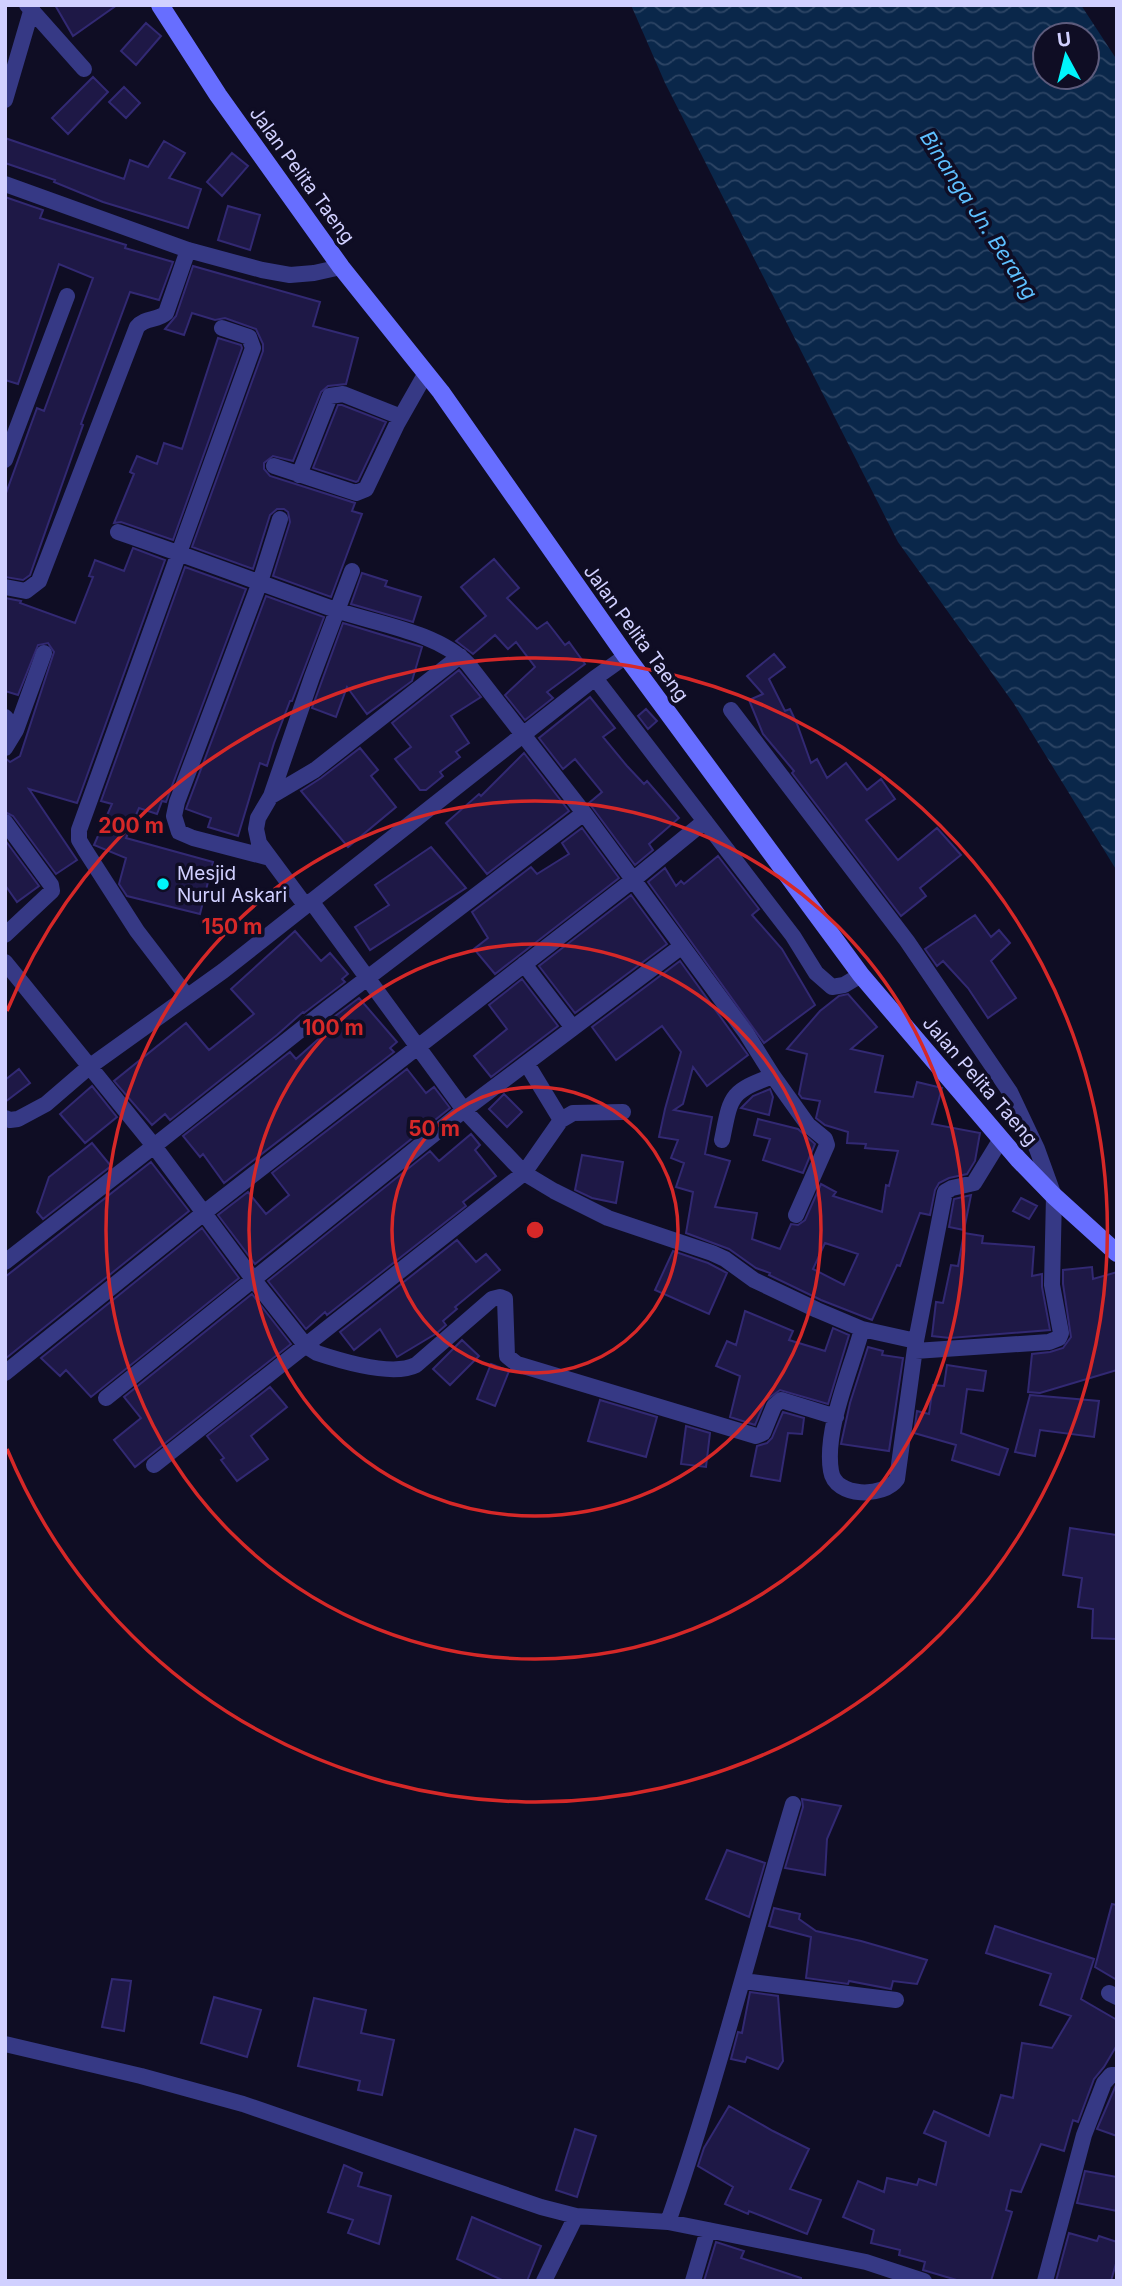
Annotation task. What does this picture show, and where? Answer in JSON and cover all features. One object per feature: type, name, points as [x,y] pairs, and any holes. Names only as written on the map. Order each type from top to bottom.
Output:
[{"type":"street","name":"Jalan Pelita Taeng","points":[[160,5],[218,95],[341,267],[426,373],[626,656],[861,975],[1001,1139],[1054,1196],[1117,1253]]},
{"type":"street","points":[[30,7],[85,69]]},
{"type":"street","points":[[5,100],[30,7]]},
{"type":"street","points":[[5,184],[188,250],[262,270],[290,275],[314,274],[341,267]]},
{"type":"street","points":[[5,587],[26,591],[39,582],[137,327],[145,320],[166,313],[188,250]]},
{"type":"street","points":[[5,460],[67,296]]},
{"type":"street","points":[[186,995],[114,896],[79,840],[79,830],[253,348],[248,337],[222,328]]},
{"type":"street","points":[[274,466],[356,494],[361,493],[366,489],[426,373]]},
{"type":"street","points":[[299,475],[330,396],[343,394],[401,417]]},
{"type":"street","points":[[270,858],[179,832],[174,816],[260,582],[280,519]]},
{"type":"street","points":[[118,532],[337,610],[436,642],[460,656],[584,813],[746,1033],[808,1125],[825,1139],[827,1145],[796,1215]]},
{"type":"street","points":[[352,571],[271,796],[258,818],[256,829],[259,843],[270,858],[308,903],[464,1111],[524,1173],[554,1192],[608,1218],[712,1253],[754,1280],[862,1329],[916,1346],[1049,1342],[1059,1338],[1061,1333],[1052,1266],[1054,1196],[1037,1149],[1010,1092],[907,941],[731,710]]},
{"type":"street","points":[[5,748],[11,724],[44,653]]},
{"type":"street","points":[[271,796],[315,769],[460,656]]},
{"type":"street","points":[[5,1118],[18,1119],[46,1104],[89,1067],[223,971],[626,656]]},
{"type":"street","points":[[595,678],[793,936],[823,981],[832,987],[844,985],[861,975]]},
{"type":"street","points":[[5,1262],[366,979],[584,813]]},
{"type":"street","points":[[5,1373],[205,1212],[633,880],[705,821]]},
{"type":"street","points":[[5,822],[52,891],[5,934]]},
{"type":"street","points":[[106,1398],[464,1111],[682,946]]},
{"type":"street","points":[[5,962],[154,1146],[306,1346],[325,1356],[363,1365],[390,1370],[410,1368],[492,1299],[500,1297],[505,1299],[507,1307],[507,1356],[517,1364],[756,1436],[764,1433],[774,1406],[781,1400],[836,1417]]},
{"type":"street","points":[[524,964],[573,1028]]},
{"type":"street","points":[[527,1064],[561,1120]]},
{"type":"street","points":[[722,1140],[729,1106],[735,1095],[743,1087],[773,1076]]},
{"type":"street","points":[[154,1465],[524,1173],[561,1120],[573,1113],[623,1112]]},
{"type":"street","points":[[862,1329],[829,1450],[831,1472],[839,1486],[866,1493],[887,1489],[897,1479],[916,1346],[945,1192],[974,1183],[1001,1139]]},
{"type":"street","points":[[667,2222],[743,1981],[793,1804]]},
{"type":"street","points":[[743,1981],[896,2000]]},
{"type":"street","points":[[5,2044],[141,2076],[243,2104],[503,2195],[576,2216],[667,2222],[866,2262],[923,2281]]},
{"type":"street","points":[[1045,2281],[1084,2135],[1117,2063]]},
{"type":"street","points":[[544,2281],[576,2216]]},
{"type":"street","points":[[693,2281],[708,2230]]},
{"type":"water","name":"Binanga Jn. Berang","points":[[631,5],[1081,5],[1091,21],[1031,21],[1031,91],[1101,91],[1101,36],[1117,60],[1117,871],[1014,704],[898,542],[665,83]]},
{"type":"building","points":[[55,5],[117,5],[73,36]]},
{"type":"building","points":[[146,23],[161,36],[136,65],[121,51]]},
{"type":"building","points":[[93,77],[108,92],[68,134],[52,118]]},
{"type":"building","points":[[124,87],[140,103],[126,118],[109,102]]},
{"type":"building","points":[[5,138],[124,179],[130,160],[148,167],[164,141],[185,153],[169,178],[201,189],[188,228],[103,202],[54,182],[55,180],[5,163]]},
{"type":"building","points":[[232,153],[248,166],[222,196],[207,182]]},
{"type":"building","points":[[5,197],[43,210],[40,218],[173,262],[159,300],[130,292],[81,424],[83,425],[30,575],[23,580],[5,577],[5,496],[37,408],[44,411],[93,278],[59,264],[18,384],[5,380]]},
{"type":"building","points":[[228,206],[260,215],[250,250],[218,240]]},
{"type":"building","points":[[193,266],[320,302],[313,326],[358,338],[346,384],[328,386],[321,392],[293,461],[273,456],[264,463],[264,469],[270,476],[355,503],[352,511],[362,514],[331,597],[273,576],[290,522],[288,512],[284,509],[277,509],[270,515],[253,569],[192,547],[263,351],[263,344],[256,329],[225,318],[215,320],[192,313],[184,335],[165,329],[176,316]]},
{"type":"building","points":[[218,338],[241,345],[242,348],[173,540],[121,522],[114,523],[134,474],[130,472],[137,456],[157,464],[164,443],[182,449]]},
{"type":"building","points":[[338,405],[386,422],[356,482],[313,468]]},
{"type":"building","points":[[133,548],[165,560],[77,803],[29,789],[77,860],[56,874],[13,816],[5,812],[5,758],[10,762],[20,756],[54,652],[48,643],[38,645],[18,695],[5,691],[5,598],[21,601],[20,603],[75,623],[93,577],[89,576],[95,560],[124,571]]},
{"type":"building","points":[[494,559],[519,588],[507,598],[537,629],[547,622],[565,645],[569,642],[585,664],[547,692],[553,698],[525,720],[505,695],[535,667],[516,642],[508,649],[495,635],[473,654],[456,641],[486,616],[461,587]]},
{"type":"building","points":[[185,567],[246,589],[166,802],[162,801],[157,814],[139,808],[126,838],[213,862],[200,914],[127,896],[119,884],[126,858],[94,845],[112,804],[101,801]]},
{"type":"building","points":[[362,573],[387,581],[385,586],[421,597],[413,622],[351,604]]},
{"type":"building","points":[[266,596],[324,617],[267,766],[260,763],[238,836],[208,827],[211,818],[186,809]]},
{"type":"building","points":[[343,623],[422,647],[412,681],[367,714],[347,687],[336,717],[312,708]]},
{"type":"building","points":[[774,654],[785,667],[769,679],[785,711],[790,709],[811,763],[817,759],[827,778],[846,763],[867,790],[881,779],[895,799],[866,820],[898,860],[937,828],[961,855],[920,888],[926,896],[901,916],[792,773],[794,771],[763,734],[749,700],[763,694],[747,676]]},
{"type":"building","points":[[459,670],[481,697],[451,716],[469,743],[456,752],[460,757],[440,772],[443,776],[426,790],[420,790],[395,759],[411,747],[392,723]]},
{"type":"building","points":[[590,697],[615,728],[603,737],[627,766],[644,784],[647,781],[679,818],[649,844],[653,850],[635,865],[589,803],[602,792],[575,759],[563,769],[539,738]]},
{"type":"building","points":[[646,709],[657,721],[648,729],[638,716]]},
{"type":"building","points":[[360,748],[378,770],[371,776],[396,807],[348,847],[301,791]]},
{"type":"building","points":[[524,753],[569,811],[487,874],[446,823],[479,794],[481,796]]},
{"type":"building","points":[[582,828],[619,878],[495,974],[474,949],[488,938],[472,912],[531,867],[537,874],[569,854],[562,843]]},
{"type":"building","points":[[5,840],[39,886],[17,902],[5,885]]},
{"type":"building","points":[[431,847],[466,888],[370,950],[355,927],[389,905],[375,885]]},
{"type":"building","points":[[718,856],[759,909],[752,915],[782,949],[815,1005],[764,1043],[648,882],[665,868],[676,886],[681,881],[684,884]]},
{"type":"building","points":[[631,895],[667,944],[575,1013],[539,966]]},
{"type":"building","points":[[975,915],[991,937],[999,930],[1010,943],[991,961],[1016,998],[988,1018],[968,988],[943,961],[937,966],[925,949]]},
{"type":"building","points":[[295,931],[321,961],[330,953],[348,974],[342,979],[345,982],[303,1012],[170,1120],[165,1114],[152,1125],[114,1081],[186,1023],[209,1050],[254,1014],[231,989]]},
{"type":"building","points":[[680,961],[748,1055],[707,1086],[693,1067],[683,1104],[674,1110],[712,1117],[705,1154],[730,1161],[715,1207],[757,1213],[752,1239],[780,1249],[791,1224],[798,1225],[805,1220],[821,1184],[836,1192],[833,1196],[882,1212],[886,1185],[889,1186],[898,1151],[865,1148],[866,1144],[847,1143],[848,1132],[825,1125],[816,1118],[820,1101],[802,1098],[799,1094],[807,1054],[787,1049],[820,1011],[839,996],[848,994],[877,1027],[851,1049],[883,1056],[875,1092],[913,1097],[917,1082],[942,1088],[932,1124],[980,1133],[975,1161],[967,1174],[939,1183],[930,1215],[920,1213],[900,1266],[897,1265],[872,1320],[769,1275],[770,1273],[756,1268],[729,1249],[686,1233],[693,1192],[676,1187],[684,1163],[671,1158],[678,1140],[659,1137],[681,1052],[662,1026],[616,1060],[592,1027]],"holes":[[[825,1243],[858,1254],[844,1285],[813,1269]]]},
{"type":"building","points":[[522,979],[558,1026],[491,1077],[474,1056],[507,1029],[489,1005]]},
{"type":"building","points":[[359,998],[397,1042],[390,1048],[394,1052],[224,1183],[203,1154],[200,1157],[183,1136],[290,1052],[296,1059],[323,1035],[318,1029]]},
{"type":"building","points":[[19,1069],[30,1083],[5,1102],[5,1080]]},
{"type":"building","points":[[407,1069],[426,1093],[434,1087],[450,1108],[255,1264],[218,1215],[248,1192],[266,1214],[289,1195],[272,1173]]},
{"type":"building","points":[[92,1086],[117,1117],[85,1143],[60,1114]]},
{"type":"building","points":[[770,1089],[773,1097],[769,1115],[741,1108],[753,1096]]},
{"type":"building","points":[[504,1094],[522,1112],[507,1127],[489,1109]]},
{"type":"building","points":[[758,1119],[798,1129],[815,1144],[803,1173],[763,1160],[770,1139],[754,1135]]},
{"type":"building","points":[[471,1134],[480,1145],[475,1150],[496,1176],[463,1202],[466,1206],[306,1329],[268,1281],[430,1151],[439,1161]]},
{"type":"building","points":[[92,1143],[111,1166],[43,1219],[37,1212],[49,1177]]},
{"type":"building","points":[[582,1155],[623,1162],[616,1203],[592,1198],[575,1190]]},
{"type":"building","points":[[151,1162],[189,1211],[5,1359],[5,1277]]},
{"type":"building","points":[[971,1195],[964,1230],[949,1227],[954,1199]]},
{"type":"building","points":[[1021,1198],[1037,1206],[1029,1219],[1013,1211]]},
{"type":"building","points":[[202,1228],[239,1278],[91,1397],[66,1370],[60,1376],[41,1358]]},
{"type":"building","points":[[964,1233],[983,1236],[982,1243],[1034,1247],[1032,1276],[1042,1274],[1050,1330],[950,1338],[932,1336],[936,1302],[943,1303],[951,1265],[958,1266]]},
{"type":"building","points":[[457,1240],[476,1262],[486,1254],[500,1270],[455,1307],[457,1309],[443,1321],[446,1325],[437,1333],[397,1357],[380,1329],[354,1350],[340,1332]]},
{"type":"building","points":[[673,1251],[727,1273],[709,1314],[655,1290]]},
{"type":"building","points":[[1092,1267],[1093,1279],[1117,1272],[1117,1370],[1040,1393],[1028,1392],[1032,1354],[1063,1348],[1071,1337],[1063,1270]]},
{"type":"building","points":[[252,1294],[291,1344],[135,1467],[114,1440],[141,1418],[124,1397]]},
{"type":"building","points":[[745,1311],[793,1331],[789,1340],[825,1351],[833,1328],[849,1335],[828,1404],[780,1390],[765,1401],[755,1425],[730,1417],[740,1376],[716,1366],[727,1341],[736,1345]]},
{"type":"building","points":[[462,1340],[479,1356],[450,1385],[433,1369]]},
{"type":"building","points":[[868,1347],[883,1351],[882,1355],[903,1358],[889,1451],[841,1444],[850,1403]]},
{"type":"building","points":[[491,1364],[509,1371],[495,1406],[477,1399]]},
{"type":"building","points":[[947,1365],[986,1371],[983,1391],[967,1389],[961,1433],[1008,1449],[999,1475],[952,1460],[956,1445],[914,1433],[917,1411],[929,1414],[933,1385],[944,1386]]},
{"type":"building","points":[[270,1387],[287,1407],[251,1436],[268,1459],[237,1481],[207,1436]]},
{"type":"building","points":[[1030,1395],[1099,1401],[1094,1437],[1040,1430],[1035,1456],[1015,1452]]},
{"type":"building","points":[[600,1400],[657,1417],[646,1457],[588,1441]]},
{"type":"building","points":[[783,1412],[804,1418],[802,1434],[788,1433],[780,1481],[751,1476],[757,1446],[772,1438]]},
{"type":"building","points":[[686,1426],[710,1433],[706,1467],[681,1464]]},
{"type":"building","points":[[1070,1528],[1117,1535],[1117,1639],[1092,1638],[1093,1609],[1078,1607],[1082,1578],[1063,1575]]},
{"type":"building","points":[[802,1799],[841,1806],[827,1839],[825,1875],[785,1868],[803,1807]]},
{"type":"building","points":[[727,1850],[765,1863],[749,1917],[706,1899]]},
{"type":"building","points":[[1112,1904],[1117,1905],[1117,1980],[1095,1967]]},
{"type":"building","points":[[774,1908],[800,1914],[799,1919],[816,1931],[927,1960],[917,1984],[893,1981],[891,1989],[849,1981],[848,1984],[806,1978],[811,1937],[769,1926]]},
{"type":"building","points":[[995,1926],[1094,1959],[1081,1999],[1117,2020],[1117,2045],[1094,2079],[1078,2122],[1073,2120],[1064,2151],[1041,2144],[1021,2192],[1011,2190],[1006,2210],[1012,2212],[991,2281],[960,2281],[923,2270],[925,2262],[899,2255],[900,2250],[871,2243],[874,2230],[843,2217],[858,2181],[884,2192],[887,2178],[917,2185],[919,2179],[936,2185],[946,2142],[924,2133],[934,2111],[989,2136],[1001,2095],[1013,2098],[1022,2043],[1052,2048],[1071,2016],[1040,2005],[1051,1974],[986,1953]]},
{"type":"building","points":[[112,1979],[131,1981],[124,2031],[102,2027]]},
{"type":"building","points":[[750,1992],[778,1996],[783,2061],[778,2069],[747,2057],[745,2062],[731,2059],[738,2032],[742,2033]]},
{"type":"building","points":[[214,1997],[261,2010],[247,2057],[201,2043]]},
{"type":"building","points":[[314,1998],[366,2010],[361,2033],[394,2040],[382,2095],[358,2090],[360,2081],[298,2066]]},
{"type":"building","points":[[1117,2085],[1117,2136],[1097,2129]]},
{"type":"building","points":[[729,2106],[809,2149],[790,2189],[821,2200],[807,2234],[725,2204],[733,2187],[698,2166],[704,2148]]},
{"type":"building","points":[[575,2129],[596,2136],[577,2197],[556,2190]]},
{"type":"building","points":[[344,2165],[362,2173],[358,2186],[391,2196],[379,2244],[348,2233],[353,2220],[328,2212]]},
{"type":"building","points":[[1085,2171],[1117,2177],[1117,2211],[1077,2203]]},
{"type":"building","points":[[472,2217],[541,2246],[527,2281],[504,2281],[457,2259]]},
{"type":"building","points":[[1069,2233],[1097,2241],[1099,2236],[1117,2242],[1117,2260],[1111,2281],[1056,2281]]},
{"type":"building","points":[[716,2242],[744,2251],[741,2258],[801,2278],[801,2281],[704,2281]]},
{"type":"place","name":"Mesjid Nurul Askari","points":[[163,884]]}]
